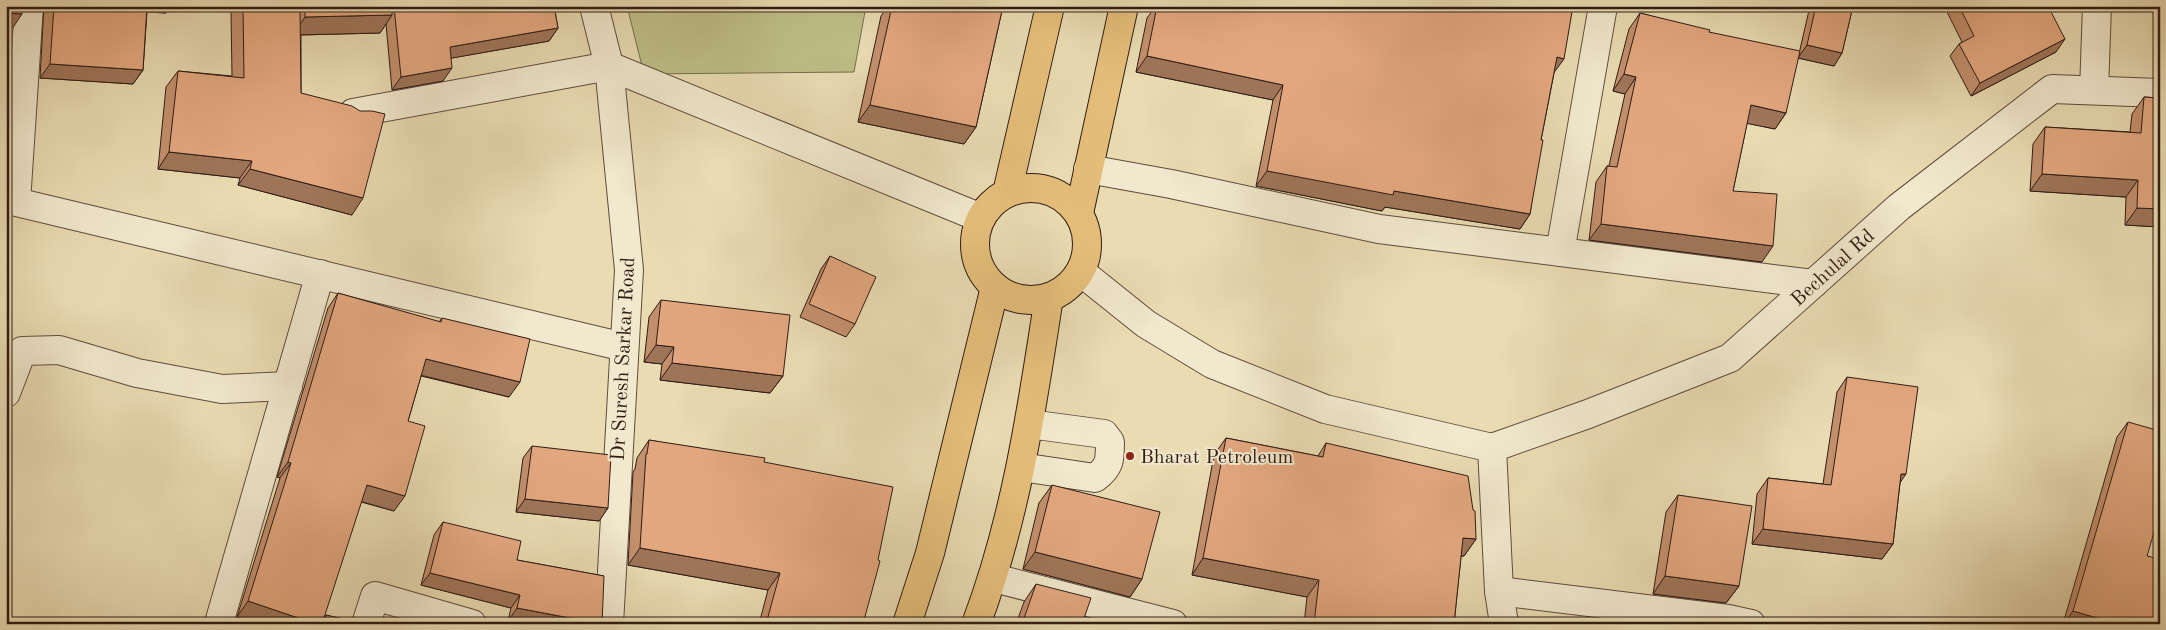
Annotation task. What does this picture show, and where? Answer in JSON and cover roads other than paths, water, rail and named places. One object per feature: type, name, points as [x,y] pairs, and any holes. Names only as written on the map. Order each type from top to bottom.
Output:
[{"type":"main road","points":[[1007,193],[1050,6]]},
{"type":"main road","points":[[1079,213],[1124,6]]},
{"type":"main road","points":[[1025,188],[1046,189],[1065,198],[1079,213],[1087,232],[1088,252],[1081,272],[1068,287],[1049,298],[1029,300],[1010,296],[995,287],[982,272],[976,255],[975,236],[981,218],[992,203],[1007,193],[1025,188]]},
{"type":"main road","points":[[907,624],[930,553],[995,287]]},
{"type":"main road","points":[[976,624],[994,578],[1022,467],[1049,298]]},
{"type":"street","points":[[29,6],[16,202],[624,347]]},
{"type":"street","name":"Dr Suresh Sarkar Road","points":[[594,6],[609,66],[629,270],[609,624]]},
{"type":"street","points":[[1560,252],[1603,6]]},
{"type":"street","points":[[2094,90],[2097,6]]},
{"type":"street","points":[[353,113],[609,66],[981,218]]},
{"type":"street","name":"Bechulal Rd","points":[[1492,448],[1588,414],[1730,358],[1899,207],[2052,89],[2160,92]]},
{"type":"street","points":[[1088,169],[1170,184],[1379,229],[1813,284]]},
{"type":"street","points":[[1081,272],[1146,324],[1212,364],[1325,409],[1492,448],[1499,591],[1504,624]]},
{"type":"street","points":[[220,624],[320,274]]},
{"type":"street","points":[[6,393],[22,351],[59,350],[137,373],[222,389],[288,386]]},
{"type":"street","points":[[1022,467],[1095,478],[1106,470],[1110,456],[1110,442],[1104,434],[1029,424]]},
{"type":"street","points":[[994,578],[1152,617],[1173,624]]},
{"type":"street","points":[[1499,591],[1728,619],[1751,624]]},
{"type":"street","points":[[366,624],[375,596],[472,624]]},
{"type":"place","name":"Bharat Petroleum","points":[[1130,456]]}]
